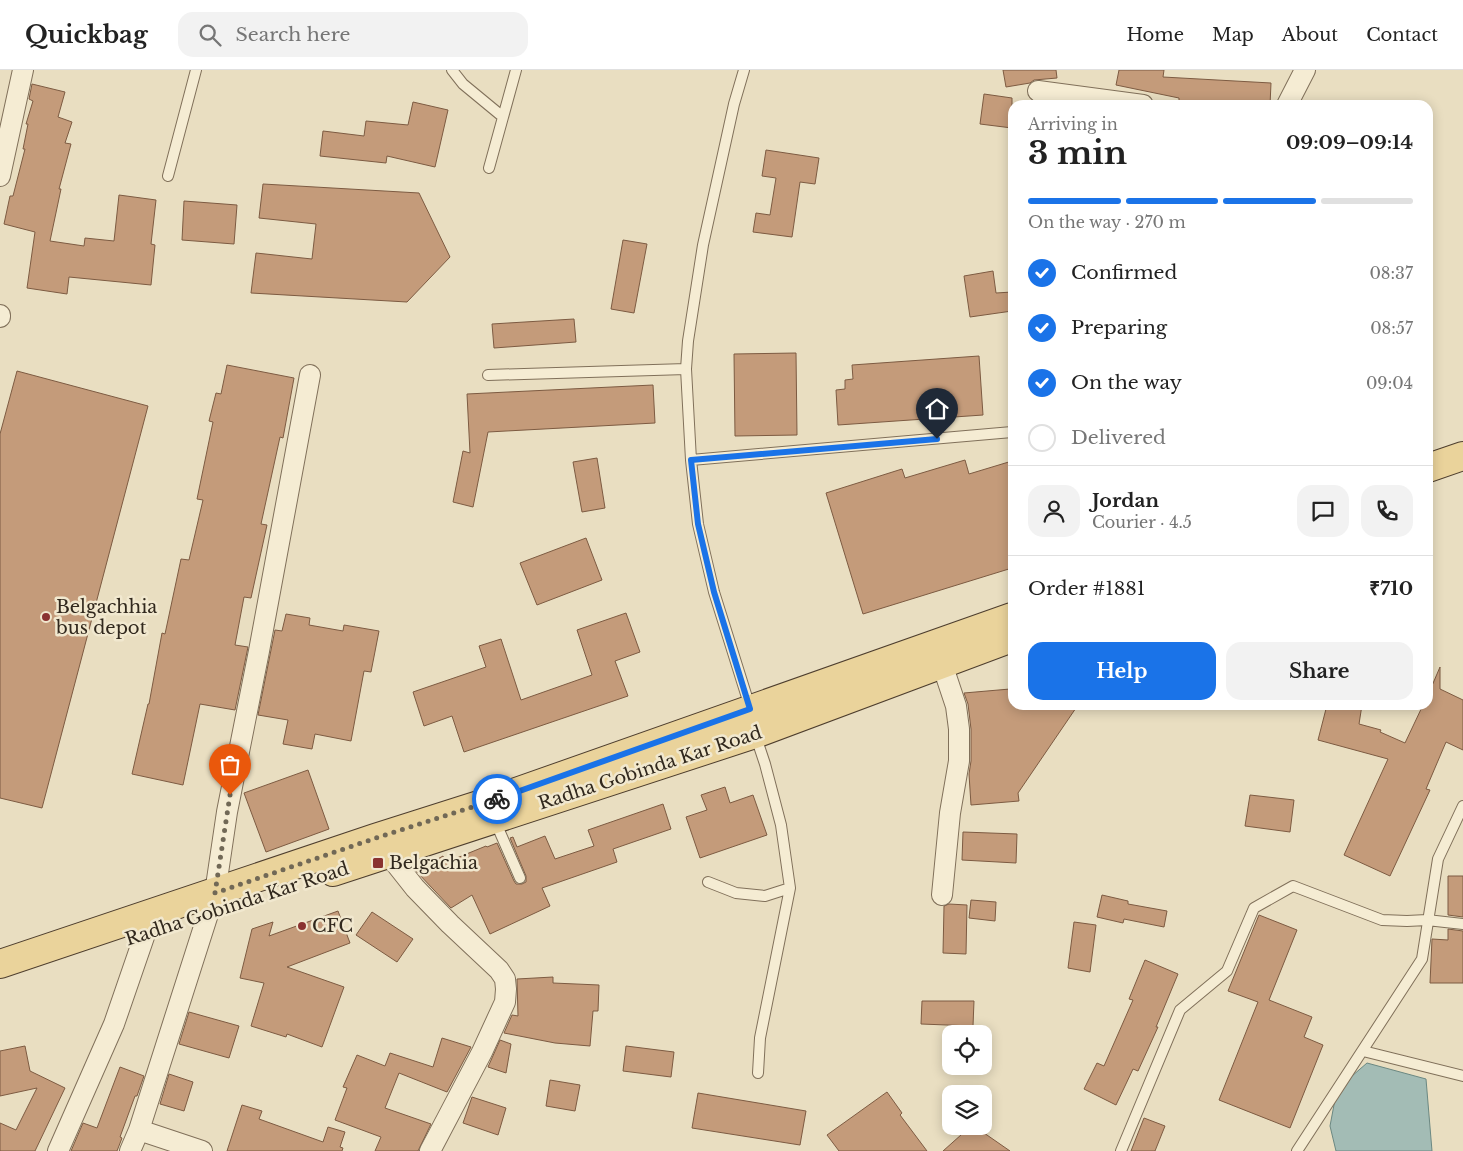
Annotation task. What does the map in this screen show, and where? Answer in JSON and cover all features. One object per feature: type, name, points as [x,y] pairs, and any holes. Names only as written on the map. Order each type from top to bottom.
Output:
[{"type":"main road","points":[[1433,466],[1463,456]]},
{"type":"main road","points":[[1433,485],[1463,474]]},
{"type":"main road","points":[[0,964],[212,902],[382,846],[488,802],[753,722],[1008,619]]},
{"type":"main road","name":"Radha Gobinda Kar Road","points":[[382,846],[494,820],[753,722],[942,664],[1008,639]]},
{"type":"main road","name":"Radha Gobinda Kar Road","points":[[0,984],[144,934],[212,902]]},
{"type":"street","points":[[0,176],[23,70]]},
{"type":"street","points":[[1290,100],[1306,70]]},
{"type":"street","points":[[1038,91],[1106,100]]},
{"type":"street","points":[[130,1151],[139,1130],[212,902],[227,812],[310,375]]},
{"type":"street","points":[[942,664],[956,706],[959,729],[959,761],[950,812],[942,896]]},
{"type":"street","points":[[382,846],[415,888],[499,970],[505,979],[505,1002],[430,1151]]},
{"type":"street","points":[[58,1151],[114,1024],[144,934]]},
{"type":"street","points":[[139,1130],[202,1151]]},
{"type":"lane","points":[[168,176],[196,70]]},
{"type":"lane","points":[[452,70],[463,84],[503,117]]},
{"type":"lane","points":[[489,168],[516,70]]},
{"type":"lane","points":[[744,70],[734,104],[703,245],[688,341],[686,369],[691,460],[698,524],[709,572],[781,825],[790,888],[760,1038],[758,1073]]},
{"type":"lane","points":[[488,375],[686,369]]},
{"type":"lane","points":[[691,460],[1008,432]]},
{"type":"lane","points":[[1297,1151],[1422,959],[1438,859],[1463,806]]},
{"type":"lane","points":[[494,820],[520,878]]},
{"type":"lane","points":[[708,882],[736,892],[765,896],[790,888]]},
{"type":"lane","points":[[1121,1151],[1180,1010],[1227,971],[1254,908],[1293,886],[1382,920],[1427,920],[1463,924]]},
{"type":"lane","points":[[1363,1051],[1463,1076]]},
{"type":"water","points":[[1367,1063],[1426,1079],[1432,1151],[1336,1151],[1330,1126],[1337,1089]]},
{"type":"building","points":[[1003,70],[1056,70],[1057,78],[1034,80],[1030,83],[1006,87]]},
{"type":"building","points":[[1119,70],[1164,70],[1163,77],[1271,83],[1270,100],[1179,100],[1179,98],[1116,85]]},
{"type":"building","points":[[32,84],[65,92],[58,117],[72,122],[65,143],[71,144],[59,189],[61,189],[50,241],[84,246],[85,238],[114,241],[119,195],[156,200],[151,244],[155,245],[151,285],[69,277],[67,294],[27,288],[35,232],[4,224],[10,196],[13,196],[25,149],[23,149],[28,124],[26,124],[33,101],[29,99]]},
{"type":"building","points":[[984,94],[1012,98],[1012,100],[1008,100],[1008,128],[980,124]]},
{"type":"building","points":[[413,102],[448,110],[435,167],[387,156],[386,163],[320,156],[323,131],[364,136],[366,121],[408,125]]},
{"type":"building","points":[[766,150],[819,158],[815,184],[800,182],[792,237],[753,232],[756,213],[770,215],[776,178],[762,176]]},
{"type":"building","points":[[263,184],[419,193],[450,257],[407,302],[251,293],[256,253],[312,259],[316,224],[259,218]]},
{"type":"building","points":[[184,201],[237,205],[234,244],[182,240]]},
{"type":"building","points":[[623,240],[647,244],[634,313],[611,309]]},
{"type":"building","points":[[993,271],[996,293],[1008,292],[1008,312],[970,317],[964,276]]},
{"type":"building","points":[[574,319],[576,342],[494,348],[492,324]]},
{"type":"building","points":[[796,353],[797,435],[735,436],[734,354]]},
{"type":"building","points":[[979,356],[983,415],[838,425],[836,390],[845,389],[845,380],[853,379],[852,365]]},
{"type":"building","points":[[227,365],[294,378],[283,438],[280,437],[261,524],[267,525],[251,598],[244,597],[235,645],[248,647],[235,710],[200,704],[183,785],[132,774],[149,704],[162,633],[165,634],[181,559],[189,560],[203,500],[197,499],[213,422],[209,421],[216,393],[221,394]]},
{"type":"building","name":"Belgachhia bus depot","points":[[17,371],[148,406],[42,808],[0,798],[0,434]]},
{"type":"building","points":[[653,385],[655,423],[488,432],[473,507],[453,502],[463,451],[470,453],[467,394]]},
{"type":"building","points":[[597,458],[605,508],[582,512],[573,462]]},
{"type":"building","points":[[965,460],[969,474],[1008,462],[1008,569],[863,614],[826,493],[902,469],[905,478]]},
{"type":"building","points":[[586,538],[602,580],[537,605],[520,563]]},
{"type":"building","points":[[626,613],[640,652],[615,661],[628,696],[464,752],[452,716],[424,726],[413,692],[486,667],[479,646],[501,639],[521,700],[592,675],[577,630]]},
{"type":"building","points":[[286,614],[310,618],[309,625],[343,631],[344,625],[379,631],[371,672],[364,671],[351,741],[315,734],[312,749],[283,744],[288,720],[258,715],[275,630],[282,631]]},
{"type":"building","points":[[1440,667],[1440,689],[1463,700],[1463,750],[1446,742],[1426,789],[1430,790],[1390,876],[1344,855],[1388,759],[1318,740],[1326,710],[1361,710],[1359,724],[1381,730],[1380,732],[1405,743],[1421,710],[1433,710],[1433,683]]},
{"type":"building","points":[[1008,689],[1008,710],[1075,710],[1018,793],[1019,801],[971,805],[969,774],[971,729],[968,704],[964,693]]},
{"type":"building","points":[[308,770],[329,829],[266,852],[244,793]]},
{"type":"building","points":[[725,787],[730,803],[753,795],[767,835],[700,858],[686,817],[707,810],[701,795]]},
{"type":"building","points":[[1250,795],[1294,800],[1290,832],[1245,826]]},
{"type":"building","points":[[663,804],[671,829],[613,849],[617,862],[542,888],[550,906],[490,934],[472,895],[451,908],[416,871],[443,856],[447,862],[497,843],[514,881],[516,884],[522,884],[526,882],[526,876],[510,838],[513,837],[517,847],[545,836],[555,859],[594,846],[588,830]]},
{"type":"building","points":[[963,832],[1017,834],[1016,863],[962,860]]},
{"type":"building","points":[[1448,876],[1463,876],[1463,917],[1448,915]]},
{"type":"building","points":[[1102,895],[1128,901],[1128,904],[1167,911],[1164,927],[1124,919],[1123,923],[1097,917]]},
{"type":"building","points":[[971,900],[996,902],[995,921],[969,918]]},
{"type":"building","points":[[949,904],[967,905],[966,954],[943,953],[944,906]]},
{"type":"building","points":[[338,911],[350,943],[287,967],[344,987],[322,1047],[287,1034],[286,1037],[251,1026],[264,983],[240,978],[252,929],[273,922],[269,936]]},
{"type":"building","points":[[372,912],[413,939],[397,962],[356,935]]},
{"type":"building","points":[[1259,915],[1297,930],[1269,1000],[1312,1017],[1304,1037],[1323,1045],[1290,1128],[1219,1100],[1258,1002],[1228,991]]},
{"type":"building","points":[[1074,922],[1096,925],[1090,972],[1068,968]]},
{"type":"building","points":[[1448,929],[1463,931],[1463,983],[1430,983],[1432,939],[1448,940]]},
{"type":"building","points":[[1145,960],[1178,974],[1156,1027],[1158,1027],[1138,1071],[1133,1069],[1116,1105],[1084,1089],[1097,1063],[1104,1066],[1133,1000],[1129,999]]},
{"type":"building","points":[[553,977],[553,983],[599,985],[598,1011],[593,1011],[590,1046],[555,1043],[504,1033],[512,1015],[518,1016],[517,979]]},
{"type":"building","points":[[922,1001],[974,1001],[973,1025],[921,1024]]},
{"type":"building","points":[[189,1012],[239,1026],[229,1058],[179,1044]]},
{"type":"building","points":[[442,1038],[471,1047],[447,1092],[399,1073],[385,1108],[431,1124],[418,1151],[375,1151],[381,1137],[335,1120],[347,1088],[343,1087],[357,1055],[385,1066],[390,1053],[433,1067]]},
{"type":"building","points":[[500,1040],[511,1044],[506,1073],[488,1067]]},
{"type":"building","points":[[25,1046],[30,1071],[65,1088],[35,1151],[0,1151],[0,1123],[16,1130],[37,1088],[0,1096],[0,1051]]},
{"type":"building","points":[[626,1046],[674,1052],[671,1077],[623,1071]]},
{"type":"building","points":[[120,1067],[144,1076],[120,1137],[122,1138],[117,1151],[71,1151],[83,1123],[97,1128]]},
{"type":"building","points":[[169,1074],[193,1082],[184,1111],[160,1104]]},
{"type":"building","points":[[550,1080],[580,1085],[575,1111],[546,1106]]},
{"type":"building","points":[[887,1092],[902,1113],[900,1115],[927,1151],[839,1151],[827,1135]]},
{"type":"building","points":[[698,1093],[806,1111],[800,1145],[692,1128]]},
{"type":"building","points":[[472,1097],[506,1108],[498,1135],[463,1123]]},
{"type":"building","points":[[242,1105],[262,1111],[259,1119],[323,1142],[328,1127],[345,1132],[340,1147],[343,1148],[342,1151],[227,1151]]},
{"type":"building","points":[[1144,1118],[1165,1126],[1155,1151],[1131,1151]]},
{"type":"building","points":[[961,1135],[987,1135],[1010,1151],[943,1151]]},
{"type":"way so far","points":[[230,795],[215,893],[497,799]]},
{"type":"place","name":"Belgachhia bus depot","points":[[46,617]]},
{"type":"place","name":"Belgachia","points":[[378,863]]},
{"type":"place","name":"CFC","points":[[302,926]]},
{"type":"route","points":[[497,799],[750,709],[741,674],[714,592],[698,524],[691,460],[937,439]]}]
